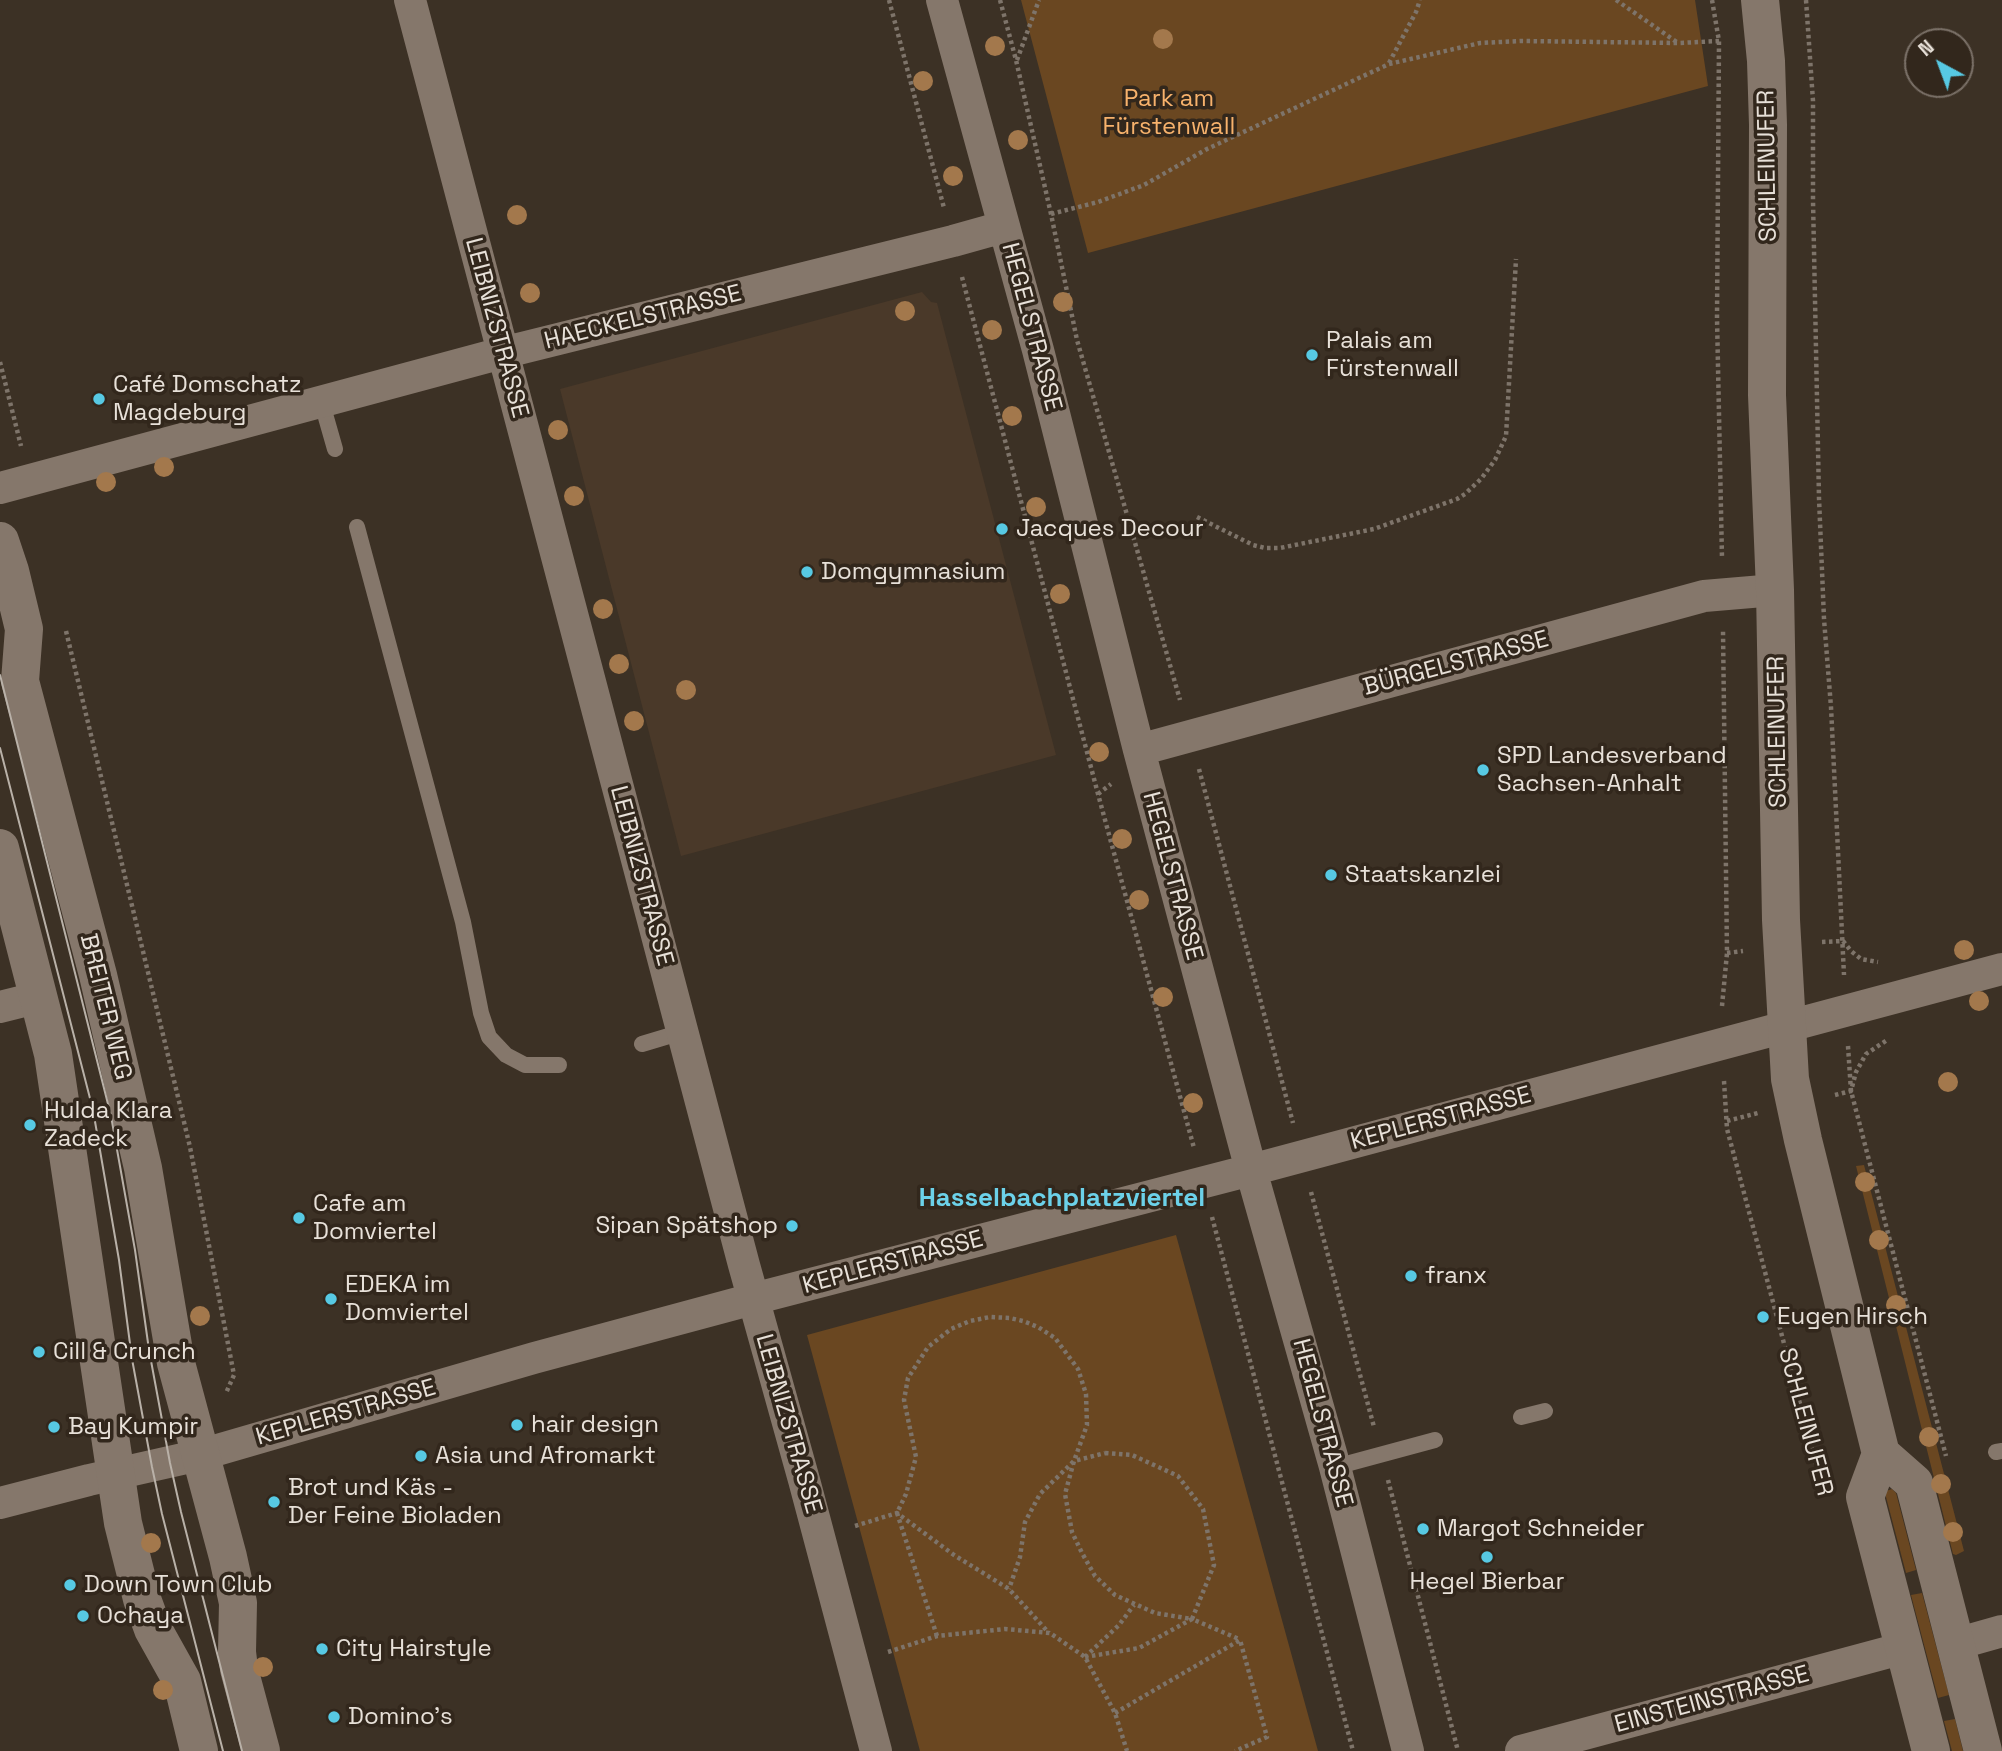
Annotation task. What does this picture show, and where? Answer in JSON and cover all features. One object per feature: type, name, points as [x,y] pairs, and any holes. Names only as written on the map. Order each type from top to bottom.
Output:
[{"type":"street","name":"LEIBNIZSTRASSE","points":[[410,0],[753,1299],[876,1751]]},
{"type":"street","name":"HEGELSTRASSE","points":[[942,0],[1038,350],[1139,750],[1251,1170],[1335,1467],[1408,1751]]},
{"type":"street","name":"SCHLEINUFER","points":[[1760,0],[1768,125],[1767,395],[1775,590],[1781,920],[1790,1079],[1794,1105],[1881,1454],[1865,1497],[1931,1751]]},
{"type":"street","name":"HAECKELSTRASSE","points":[[0,488],[321,400],[1003,227]]},
{"type":"street","name":"BREITER WEG","points":[[0,541],[24,629],[20,681],[98,975],[143,1168],[176,1363],[239,1603],[239,1669],[261,1751]]},
{"type":"street","name":"BÜRGELSTRASSE","points":[[1139,750],[1704,596],[1775,590]]},
{"type":"street","points":[[0,848],[53,1054],[123,1523],[142,1599],[153,1629],[182,1681],[200,1751]]},
{"type":"street","name":"KEPLERSTRASSE","points":[[0,1503],[200,1455],[534,1358],[2002,969]]},
{"type":"street","points":[[0,1007],[40,997]]},
{"type":"street","points":[[1881,1454],[1914,1483],[1983,1751]]},
{"type":"street","points":[[1956,1644],[2002,1631]]},
{"type":"street","name":"EINSTEINSTRASSE","points":[[1521,1751],[1904,1648]]},
{"type":"lane","points":[[321,400],[335,449]]},
{"type":"lane","points":[[357,527],[463,922],[481,1013],[489,1037],[506,1055],[525,1065],[559,1065]]},
{"type":"lane","points":[[642,1044],[682,1032]]},
{"type":"lane","points":[[1521,1417],[1545,1411]]},
{"type":"lane","points":[[1335,1467],[1435,1440]]},
{"type":"path","points":[[889,0],[946,215]]},
{"type":"path","name":"HEGELSTRASSE","points":[[1000,0],[1051,214],[1077,340],[1183,709]]},
{"type":"path","points":[[1016,60],[1039,0]]},
{"type":"path","points":[[1389,64],[1420,0]]},
{"type":"path","points":[[1616,0],[1679,43]]},
{"type":"path","name":"SCHLEINUFER","points":[[1712,0],[1719,41],[1717,318],[1722,560]]},
{"type":"path","name":"SCHLEINUFER","points":[[1806,0],[1814,101],[1813,200],[1820,525],[1843,964]]},
{"type":"path","points":[[1051,214],[1098,202],[1144,185],[1207,149],[1389,64],[1480,43],[1719,41]]},
{"type":"path","points":[[1197,517],[1253,545],[1280,548],[1374,529],[1465,494],[1489,469],[1506,436],[1516,258]]},
{"type":"path","name":"HEGELSTRASSE","points":[[961,274],[1353,1751]]},
{"type":"path","points":[[0,362],[21,446]]},
{"type":"path","name":"BREITER WEG","points":[[65,626],[190,1147],[234,1375]]},
{"type":"path","points":[[1721,1015],[1727,953],[1723,626]]},
{"type":"path","points":[[1198,765],[1294,1127]]},
{"type":"path","points":[[1843,941],[1861,959],[1883,961]]},
{"type":"path","points":[[1851,1091],[1856,1072],[1866,1054],[1891,1038]]},
{"type":"path","points":[[1848,1051],[1851,1091],[1946,1458]]},
{"type":"path","name":"SCHLEINUFER","points":[[1725,1089],[1727,1129],[1827,1503]]},
{"type":"path","points":[[937,1636],[897,1513],[906,1494],[916,1457],[904,1400],[908,1378],[928,1346],[951,1329],[990,1317],[1010,1318],[1038,1327],[1055,1338],[1078,1369],[1086,1394],[1087,1425],[1065,1494],[1072,1532],[1095,1576],[1115,1595],[1134,1605],[1155,1614],[1192,1619],[1240,1640]]},
{"type":"path","points":[[1009,1589],[1020,1558],[1026,1522],[1040,1494],[1074,1461],[1105,1453],[1132,1455],[1178,1476],[1203,1509],[1214,1565],[1192,1619],[1139,1648],[1085,1657]]},
{"type":"path","points":[[819,1536],[897,1513]]},
{"type":"path","points":[[897,1513],[954,1555],[1009,1589],[1050,1633],[1085,1657],[1115,1713],[1127,1751]]},
{"type":"path","points":[[1085,1657],[1119,1625],[1134,1605]]},
{"type":"path","points":[[852,1664],[937,1636],[1005,1629],[1050,1633]]},
{"type":"path","points":[[1115,1713],[1240,1640]]},
{"type":"path","points":[[1235,1751],[1267,1737],[1240,1640]]},
{"type":"shaded area","name":"Domgymnasium","points":[[922,292],[931,302],[937,303],[1056,755],[681,856],[560,389]]},
{"type":"green space","name":"Park am Fürstenwall","points":[[1021,0],[1695,0],[1708,86],[1088,253]]},
{"type":"green space","points":[[1864,1165],[1964,1551],[1956,1555],[1953,1554],[1856,1166]]},
{"type":"green space","points":[[1176,1235],[1318,1751],[920,1751],[807,1335]]},
{"type":"green space","points":[[1892,1489],[1896,1493],[1916,1570],[1906,1573],[1886,1497],[1886,1491]]},
{"type":"green space","points":[[1922,1593],[1949,1695],[1938,1698],[1911,1595]]},
{"type":"green space","points":[[1955,1719],[1963,1751],[1952,1751],[1944,1721]]},
{"type":"tram line","points":[[0,675],[111,1116],[170,1463],[242,1751]]},
{"type":"tram line","points":[[0,748],[93,1110],[119,1260],[132,1359],[152,1467],[223,1751]]},
{"type":"place","name":"Palais am Fürstenwall","points":[[1312,355]]},
{"type":"place","name":"Café Domschatz Magdeburg","points":[[99,399]]},
{"type":"place","name":"Jacques Decour","points":[[1002,529]]},
{"type":"place","name":"Domgymnasium","points":[[807,572]]},
{"type":"place","name":"SPD Landesverband Sachsen-Anhalt","points":[[1483,770]]},
{"type":"place","name":"Staatskanzlei","points":[[1331,875]]},
{"type":"place","name":"Hulda Klara Zadeck","points":[[30,1125]]},
{"type":"place","name":"Cafe am Domviertel","points":[[299,1218]]},
{"type":"place","name":"Sipan Spätshop","points":[[792,1226]]},
{"type":"place","name":"franx","points":[[1411,1276]]},
{"type":"place","name":"EDEKA im Domviertel","points":[[331,1299]]},
{"type":"place","name":"Eugen Hirsch","points":[[1763,1317]]},
{"type":"place","name":"Cill & Crunch","points":[[39,1352]]},
{"type":"place","name":"hair design","points":[[517,1425]]},
{"type":"place","name":"Bay Kumpir","points":[[54,1427]]},
{"type":"place","name":"Asia und Afromarkt","points":[[421,1456]]},
{"type":"place","name":"Brot und Käs - Der Feine Bioladen","points":[[274,1502]]},
{"type":"place","name":"Margot Schneider","points":[[1423,1529]]},
{"type":"place","name":"Hegel Bierbar","points":[[1487,1557]]},
{"type":"place","name":"Down Town Club","points":[[70,1585]]},
{"type":"place","name":"Ochaya","points":[[83,1616]]},
{"type":"place","name":"City Hairstyle","points":[[322,1649]]},
{"type":"place","name":"Domino's","points":[[334,1717]]},
{"type":"district","name":"Hasselbachplatzviertel","points":[[1062,1199]]}]
